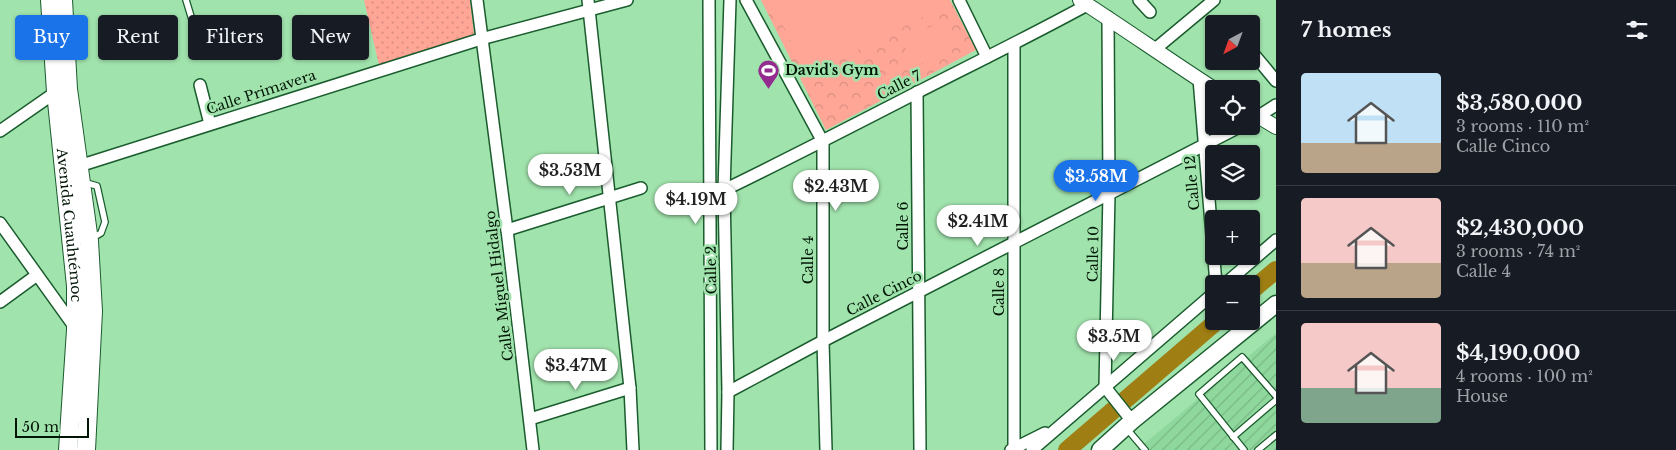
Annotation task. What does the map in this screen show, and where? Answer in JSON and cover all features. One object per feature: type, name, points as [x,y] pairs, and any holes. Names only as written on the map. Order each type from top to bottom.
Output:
[{"type":"main road","name":"Avenida Cuauhtémoc","points":[[50,0],[56,92],[76,286],[76,330],[82,377],[68,450]]},
{"type":"main road","points":[[64,0],[68,89],[89,240],[93,311],[82,377],[86,450]]},
{"type":"main road","points":[[1100,450],[1129,421],[1276,304]]},
{"type":"street","name":"Calle Miguel Hidalgo","points":[[477,0],[533,450]]},
{"type":"street","name":"Calle Primavera","points":[[80,174],[210,124],[589,5],[627,0]]},
{"type":"street","points":[[709,0],[711,450]]},
{"type":"street","name":"Calle 2","points":[[727,450],[728,392],[724,190],[730,0]]},
{"type":"street","name":"Calle 4","points":[[746,0],[823,142],[823,341],[826,450]]},
{"type":"street","points":[[959,0],[987,57]]},
{"type":"street","points":[[1139,0],[1150,12]]},
{"type":"street","points":[[1154,50],[1214,0]]},
{"type":"street","points":[[1084,2],[1205,83]]},
{"type":"street","name":"Calle 7","points":[[724,190],[1014,45],[1084,2]]},
{"type":"street","points":[[589,5],[608,197],[630,388],[633,450]]},
{"type":"street","name":"Calle 10","points":[[1106,387],[1109,193],[1108,17]]},
{"type":"street","name":"Calle 8","points":[[1013,450],[1014,45]]},
{"type":"street","points":[[1260,62],[1276,81]]},
{"type":"street","name":"Calle 12","points":[[1199,79],[1215,275]]},
{"type":"street","points":[[200,85],[210,124]]},
{"type":"street","points":[[0,131],[56,92]]},
{"type":"street","name":"Calle 6","points":[[917,92],[920,450]]},
{"type":"street","points":[[1260,114],[1276,105]]},
{"type":"street","points":[[1260,120],[1276,127]]},
{"type":"street","name":"Calle Cinco","points":[[728,392],[823,341],[1224,135]]},
{"type":"street","points":[[507,230],[641,188]]},
{"type":"street","points":[[0,223],[76,330]]},
{"type":"street","points":[[1235,275],[1276,240]]},
{"type":"street","points":[[0,302],[37,275]]},
{"type":"street","points":[[1032,450],[1205,301]]},
{"type":"street","points":[[1106,387],[1129,421]]},
{"type":"street","points":[[530,419],[630,388]]},
{"type":"street","points":[[1013,450],[1060,426]]},
{"type":"lane","points":[[186,0],[191,15]]},
{"type":"lane","points":[[1244,450],[1199,394],[1242,357],[1276,396]]},
{"type":"lane","points":[[1233,437],[1276,400]]},
{"type":"lane","points":[[1129,421],[1146,450]]},
{"type":"lane","points":[[1258,450],[1276,434]]},
{"type":"shaded area","points":[[1276,333],[1276,450],[1137,450]]},
{"type":"green space","points":[[364,0],[470,0],[474,35],[379,65]]},
{"type":"green space","points":[[761,0],[950,0],[976,50],[826,130]]},
{"type":"green space","points":[[770,0],[939,0],[943,7],[808,75]]},
{"type":"green space","points":[[944,20],[957,45],[915,67],[902,41]]},
{"type":"waterway","points":[[1260,283],[1276,270]]},
{"type":"waterway","points":[[1067,450],[1207,330]]},
{"type":"place","name":"David's Gym","points":[[769,89]]}]
